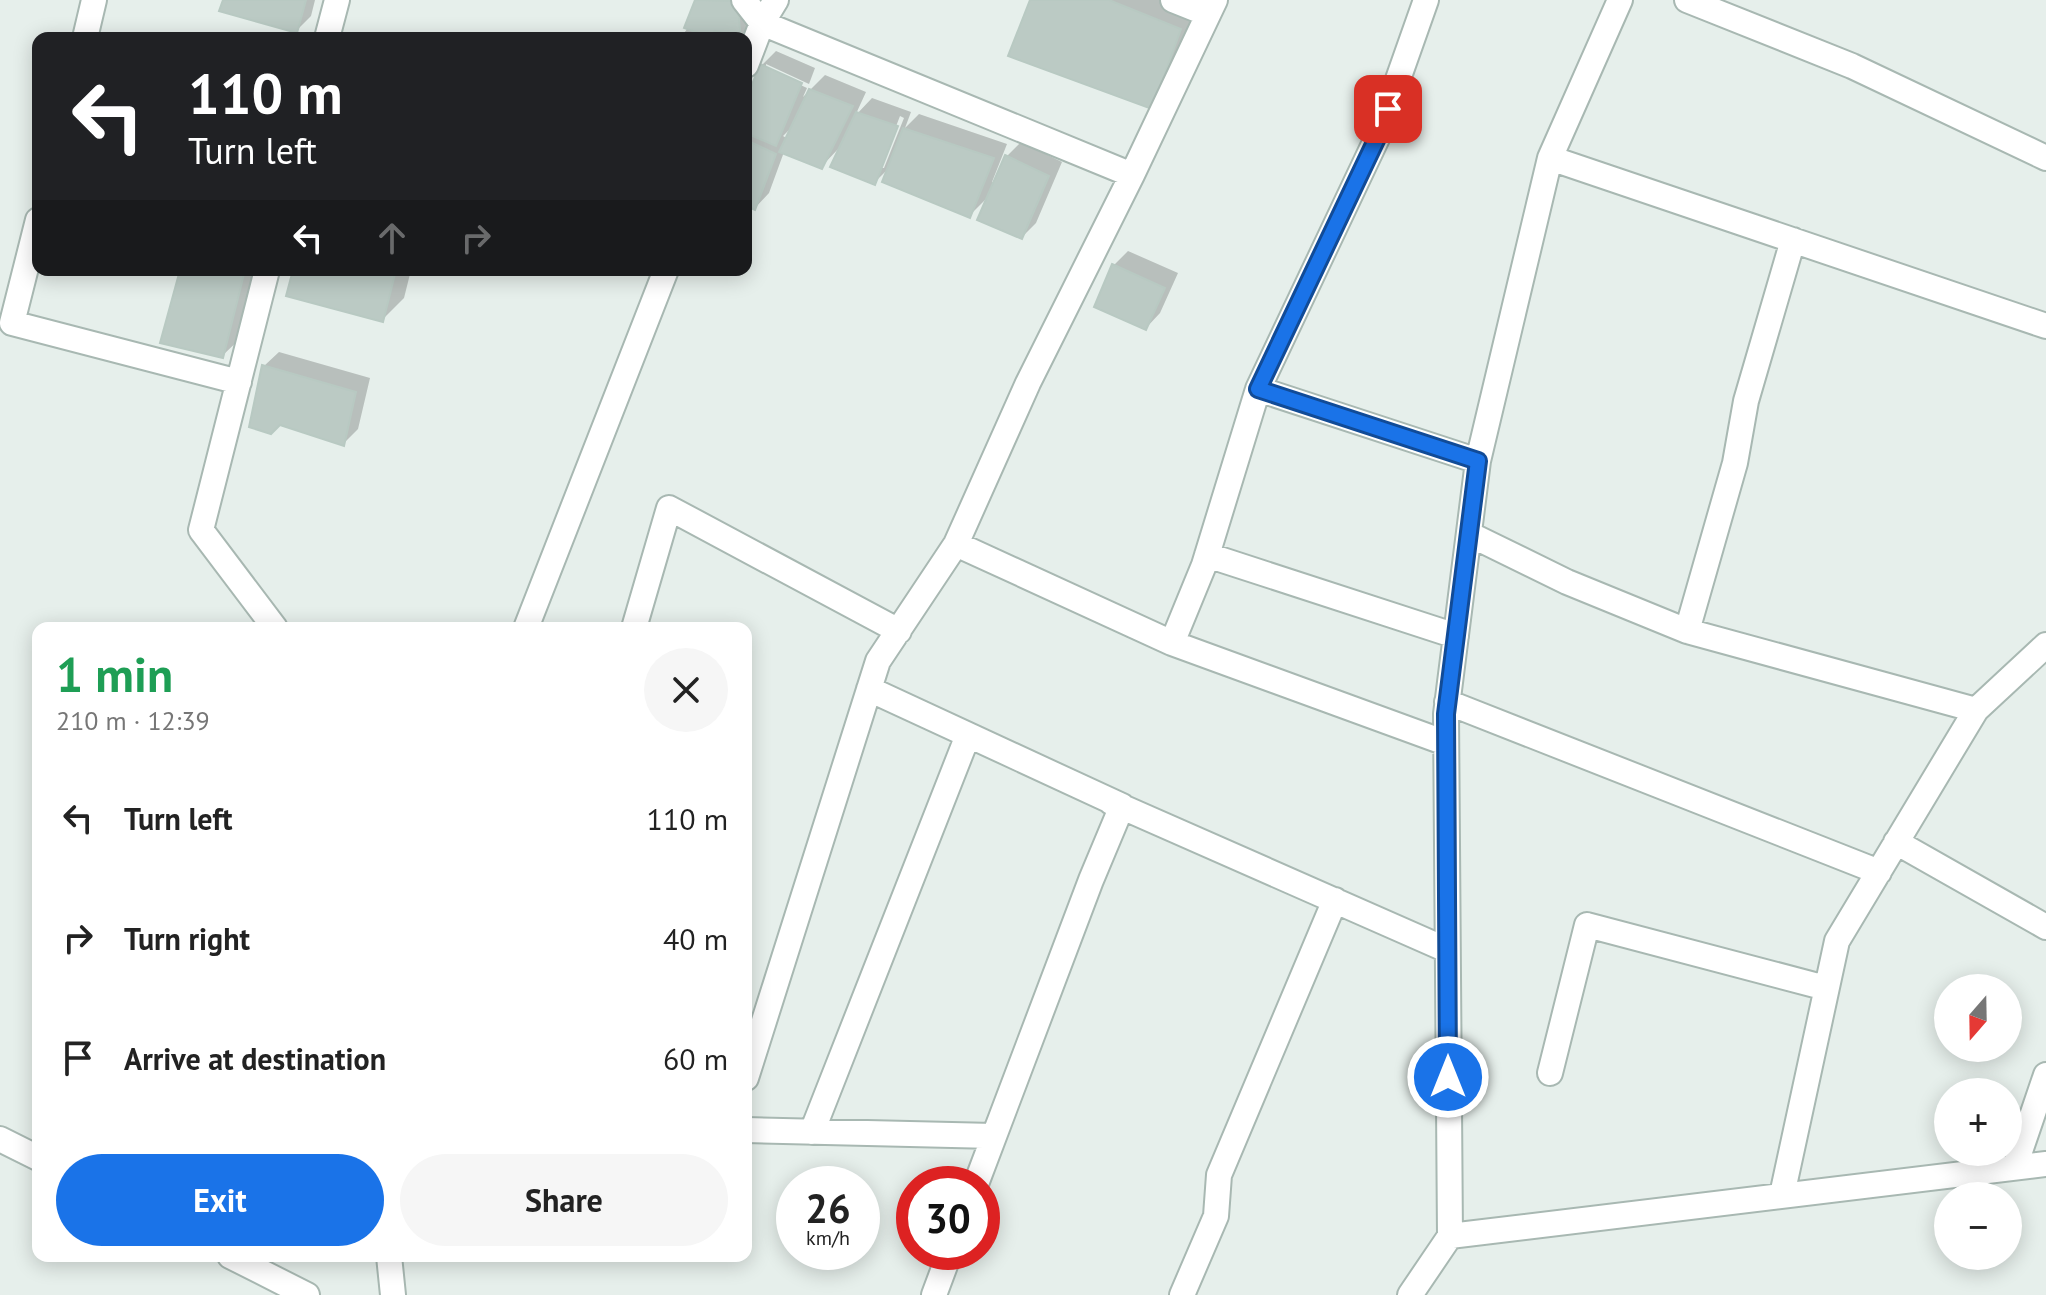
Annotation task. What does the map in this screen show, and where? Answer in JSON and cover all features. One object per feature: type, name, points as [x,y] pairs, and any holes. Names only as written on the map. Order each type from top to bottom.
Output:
[{"type":"street","points":[[86,32],[94,0]]},
{"type":"street","points":[[329,32],[337,0]]},
{"type":"street","points":[[744,0],[762,23],[1132,175]]},
{"type":"street","points":[[752,49],[762,23],[776,0]]},
{"type":"street","points":[[752,1059],[878,661],[956,544],[1028,383],[1212,7],[1173,0]]},
{"type":"street","points":[[1172,643],[1207,555],[1258,389],[1378,136],[1426,0]]},
{"type":"street","points":[[1410,1295],[1450,1236],[1447,702],[1478,461],[1550,158],[1620,0]]},
{"type":"street","points":[[1687,0],[1852,66],[2046,158]]},
{"type":"street","points":[[1550,158],[2046,326]]},
{"type":"street","points":[[1687,631],[1735,463],[1746,401],[1793,240]]},
{"type":"street","points":[[32,244],[12,323],[239,382]]},
{"type":"street","points":[[266,276],[201,530],[270,622]]},
{"type":"street","points":[[528,622],[664,276]]},
{"type":"street","points":[[1258,389],[1478,461]]},
{"type":"street","points":[[636,622],[669,508],[899,631]]},
{"type":"street","points":[[1469,534],[1567,582],[1687,631],[1976,710]]},
{"type":"street","points":[[956,544],[1172,643],[1446,743]]},
{"type":"street","points":[[1207,555],[1456,636]]},
{"type":"street","points":[[1782,1195],[1837,941],[1976,710],[2046,645]]},
{"type":"street","points":[[869,689],[1111,802],[1447,950]]},
{"type":"street","points":[[1447,702],[1879,872]]},
{"type":"street","points":[[812,1132],[968,735]]},
{"type":"street","points":[[983,1166],[1122,806],[1111,802]]},
{"type":"street","points":[[1896,842],[2046,927]]},
{"type":"street","points":[[1182,1295],[1216,1216],[1219,1175],[1335,900]]},
{"type":"street","points":[[1550,1073],[1587,925],[1826,988]]},
{"type":"street","points":[[2022,1145],[2046,1075]]},
{"type":"street","points":[[752,1130],[994,1136]]},
{"type":"street","points":[[0,1139],[32,1155]]},
{"type":"street","points":[[2022,1166],[2046,1164]]},
{"type":"street","points":[[1450,1236],[2015,1166]]},
{"type":"street","points":[[239,1262],[279,1288],[307,1295]]},
{"type":"street","points":[[390,1262],[393,1295]]},
{"type":"street","points":[[934,1295],[943,1270]]},
{"type":"building","points":[[223,0],[306,0],[297,32],[219,11]]},
{"type":"building","points":[[695,0],[737,1],[740,32],[696,32],[684,28]]},
{"type":"building","points":[[1030,0],[1109,0],[1181,29],[1152,109],[1008,56]]},
{"type":"building","points":[[760,64],[802,83],[776,146],[752,136],[752,85]]},
{"type":"building","points":[[809,89],[853,106],[822,169],[779,152]]},
{"type":"building","points":[[856,112],[898,126],[875,185],[830,167]]},
{"type":"building","points":[[903,128],[994,158],[970,218],[882,182]]},
{"type":"building","points":[[752,143],[776,154],[755,210],[752,209]]},
{"type":"building","points":[[1005,155],[1049,176],[1022,239],[977,220]]},
{"type":"building","points":[[1112,264],[1165,288],[1146,330],[1094,307]]},
{"type":"building","points":[[178,276],[244,276],[223,358],[160,343]]},
{"type":"building","points":[[291,276],[394,276],[383,322],[286,296]]},
{"type":"building","points":[[262,365],[356,392],[344,446],[280,425],[271,434],[249,427]]},
{"type":"route","points":[[1388,109],[1258,389],[1478,461],[1446,714],[1448,1077]]}]
